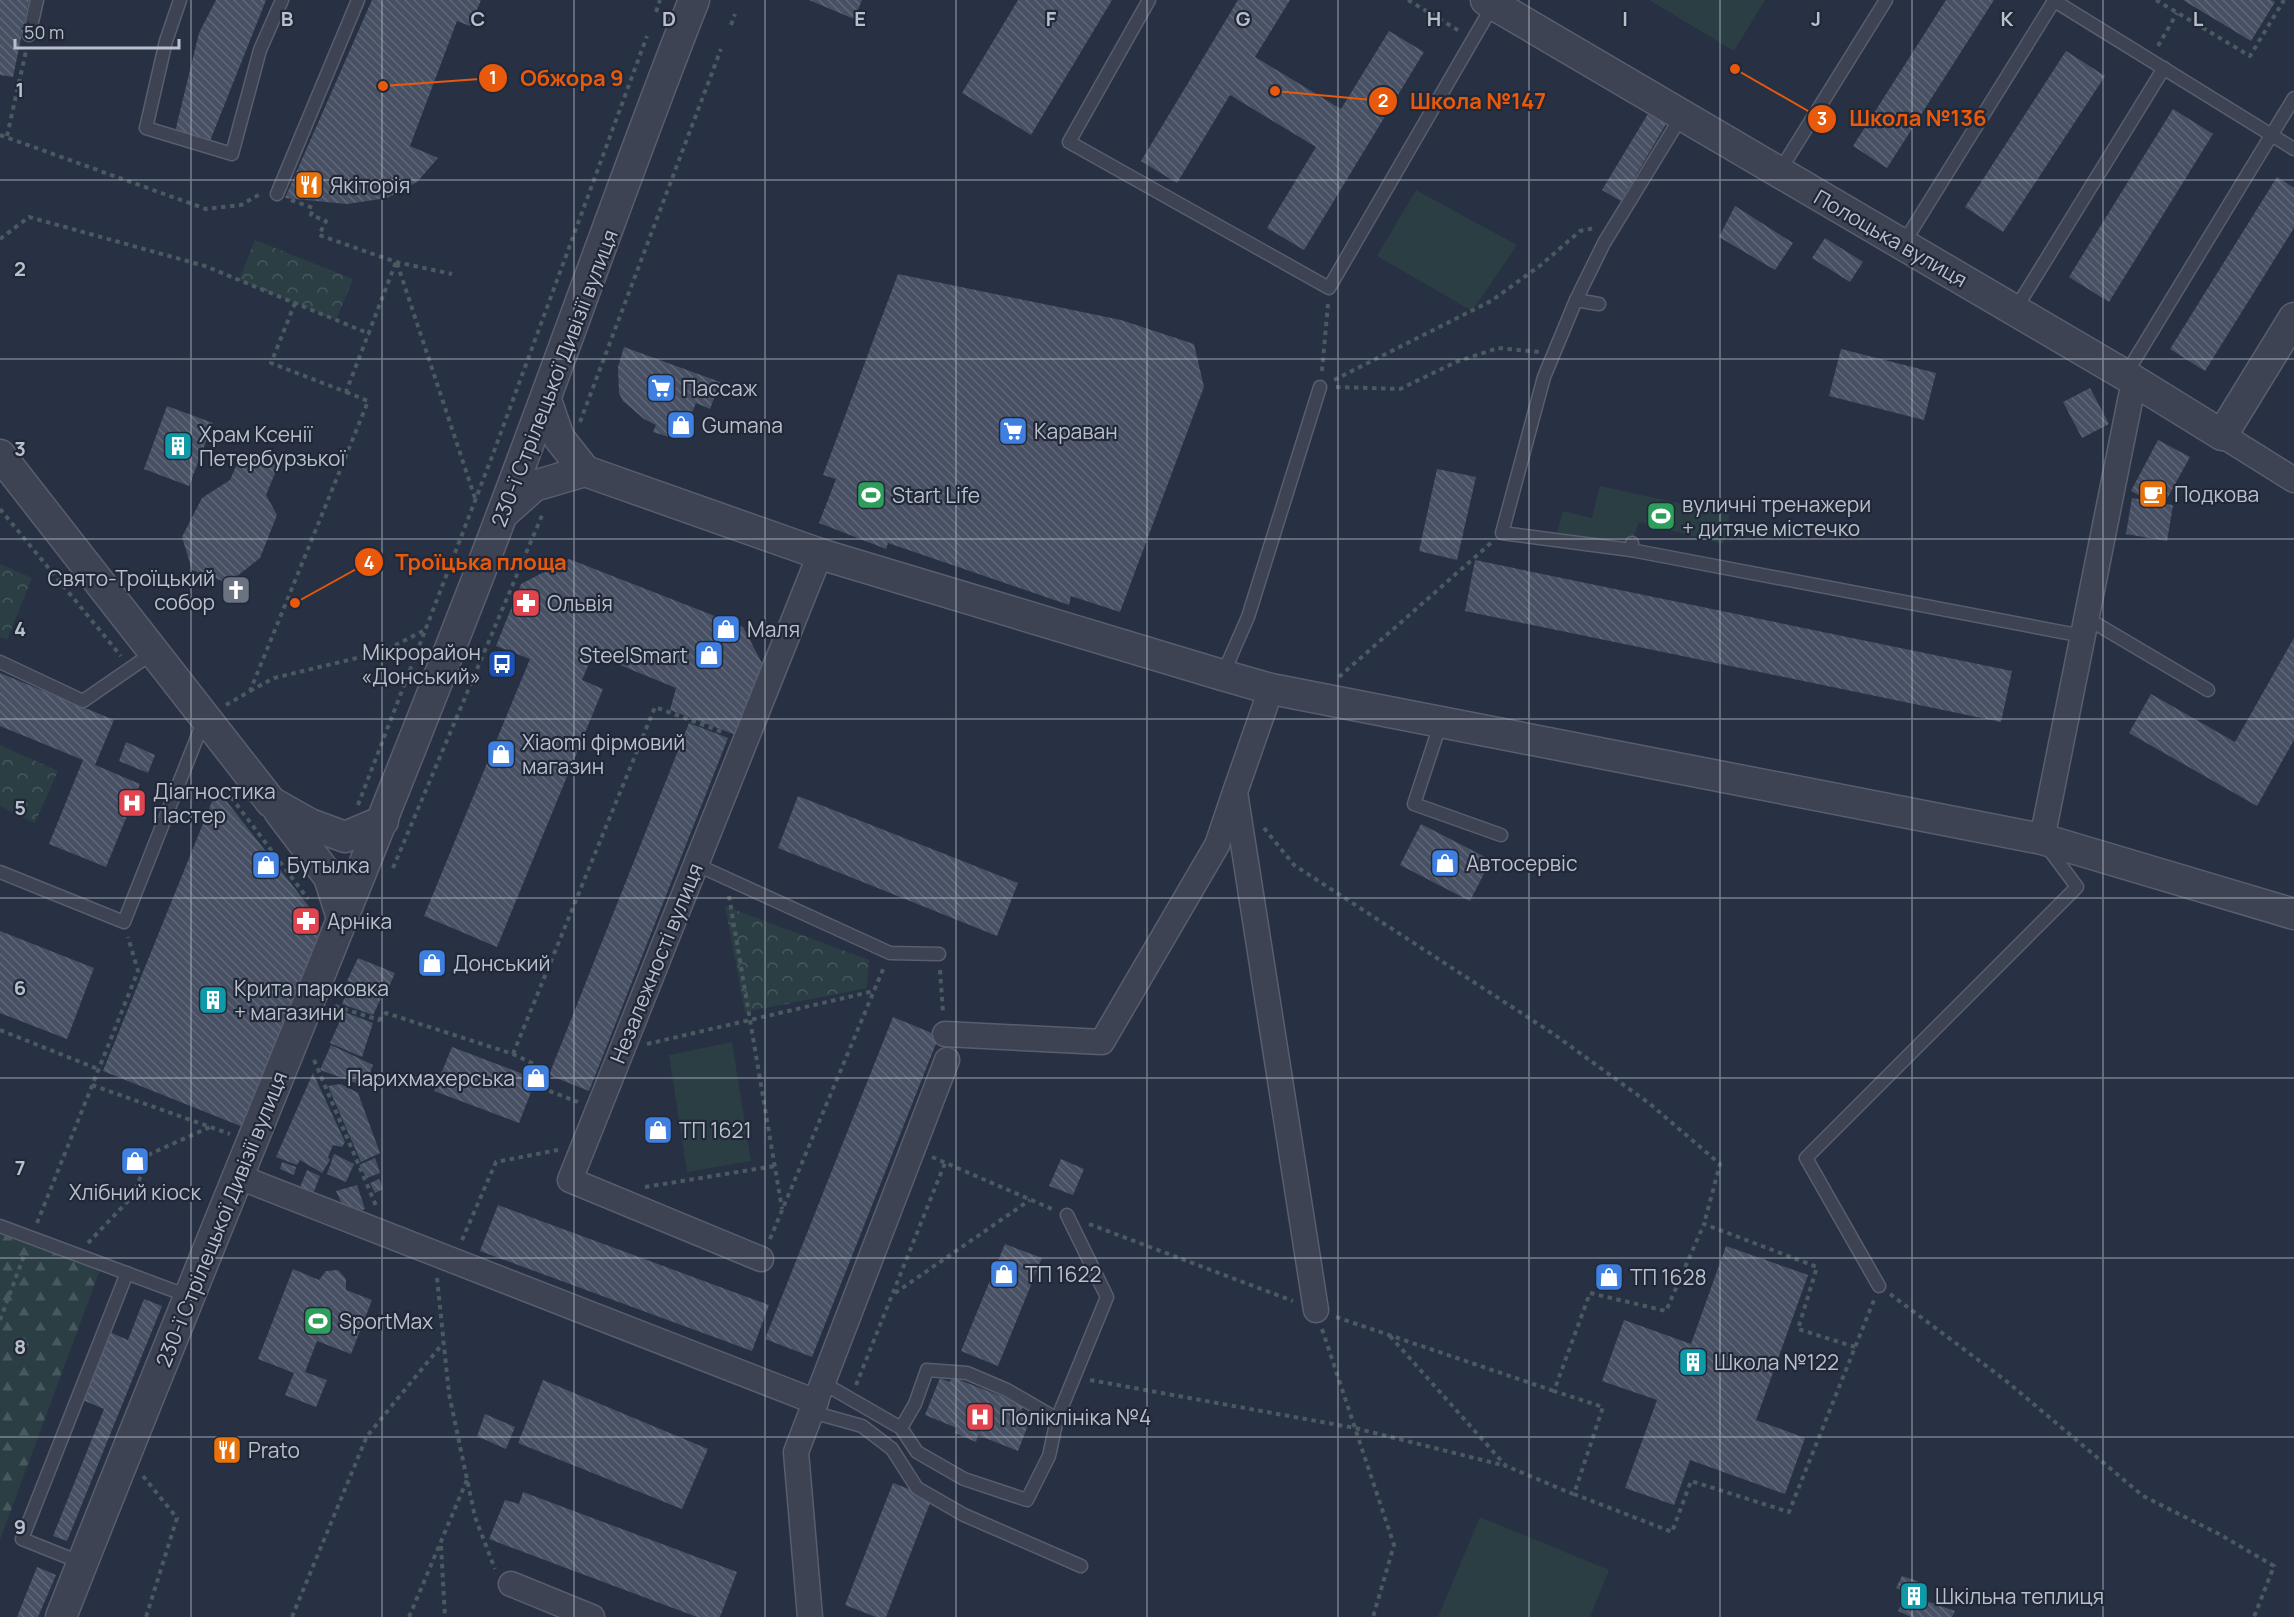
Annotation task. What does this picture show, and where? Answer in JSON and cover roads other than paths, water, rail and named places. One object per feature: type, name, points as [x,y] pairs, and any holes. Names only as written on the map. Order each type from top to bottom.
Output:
[{"type":"street","name":"230-ї Стрілецької Дивізії вулиця","points":[[61,1617],[188,1296],[383,821],[466,609],[694,0]]},
{"type":"street","name":"Полоцька вулиця","points":[[1490,2],[1681,117],[2130,378],[2294,480]]},
{"type":"street","points":[[2222,435],[2294,318]]},
{"type":"street","points":[[2042,839],[2086,627],[2130,378]]},
{"type":"street","points":[[546,400],[559,438],[585,471],[820,554],[1222,675],[1271,689],[2042,839],[2294,914]]},
{"type":"street","points":[[0,455],[142,660],[205,717],[329,877],[342,918]]},
{"type":"street","points":[[503,513],[534,486],[585,471]]},
{"type":"street","name":"Незалежності вулиця","points":[[761,1259],[570,1180],[820,554]]},
{"type":"street","points":[[945,1034],[1102,1042],[1217,845],[1271,689]]},
{"type":"street","points":[[1235,792],[1316,1310]]},
{"type":"street","points":[[271,802],[310,824],[345,837],[383,821]]},
{"type":"street","points":[[810,1617],[796,1452],[947,1060]]},
{"type":"street","points":[[238,1177],[817,1399]]},
{"type":"street","points":[[503,1577],[592,1617]]},
{"type":"lane","points":[[29,35],[37,0]]},
{"type":"lane","points":[[180,0],[166,41],[146,128],[231,154],[260,50],[282,0]]},
{"type":"lane","points":[[277,194],[358,0]]},
{"type":"lane","points":[[1149,0],[1069,141],[1329,288],[1473,38],[1490,2]]},
{"type":"lane","points":[[1778,172],[1886,0]]},
{"type":"lane","points":[[1903,245],[2054,0],[2294,149]]},
{"type":"lane","points":[[2015,311],[2164,68]]},
{"type":"lane","points":[[2130,378],[2294,98]]},
{"type":"lane","points":[[1681,117],[1616,223],[1576,300],[1544,377],[1502,533],[1631,546],[2086,627],[2208,690]]},
{"type":"lane","points":[[1576,300],[1599,304]]},
{"type":"lane","points":[[1222,675],[1248,616],[1320,387]]},
{"type":"lane","points":[[0,662],[83,701],[142,660]]},
{"type":"lane","points":[[0,872],[124,922],[205,717]]},
{"type":"lane","points":[[1441,722],[1414,804],[1501,834]]},
{"type":"lane","points":[[1879,1286],[1806,1158],[2077,887],[2042,839]]},
{"type":"lane","points":[[695,864],[890,952],[939,954]]},
{"type":"lane","points":[[817,1399],[851,1399],[901,1428],[917,1452],[964,1479],[1027,1500],[1049,1456],[1057,1419],[1107,1297],[1067,1215]]},
{"type":"lane","points":[[0,1226],[188,1296]]},
{"type":"lane","points":[[82,1563],[22,1539],[127,1273]]},
{"type":"lane","points":[[901,1428],[915,1404],[927,1370],[967,1373],[1007,1390],[1057,1419]]},
{"type":"lane","points":[[817,1399],[862,1426],[892,1449],[917,1488],[964,1515],[1081,1566]]},
{"type":"place","name":"Школа №136","points":[[1735,69]]},
{"type":"place","name":"Обжора 9","points":[[383,86]]},
{"type":"place","name":"Школа №147","points":[[1275,91]]},
{"type":"place","name":"Якіторія","points":[[309,185]]},
{"type":"place","name":"Пассаж","points":[[661,388]]},
{"type":"place","name":"Gumana","points":[[681,425]]},
{"type":"place","name":"Караван","points":[[1013,431]]},
{"type":"place","name":"Храм Ксенії Петербурзької","points":[[178,446]]},
{"type":"place","name":"Подкова","points":[[2153,494]]},
{"type":"place","name":"Start Life","points":[[871,495]]},
{"type":"place","name":"вуличні тренажери + дитяче містечко","points":[[1661,516]]},
{"type":"place","name":"Свято-Троїцький собор","points":[[236,590]]},
{"type":"place","name":"Троїцька площа","points":[[295,603]]},
{"type":"place","name":"Ольвія","points":[[526,603]]},
{"type":"place","name":"Маля","points":[[726,629]]},
{"type":"place","name":"SteelSmart","points":[[709,655]]},
{"type":"place","name":"Мікрорайон «Донський»","points":[[502,664]]},
{"type":"place","name":"Xiaomi фірмовий магазин","points":[[501,754]]},
{"type":"place","name":"Діагностика Пастер","points":[[132,803]]},
{"type":"place","name":"Автосервіс","points":[[1445,863]]},
{"type":"place","name":"Бутылка","points":[[266,865]]},
{"type":"place","name":"Арніка","points":[[306,921]]},
{"type":"place","name":"Донський","points":[[432,963]]},
{"type":"place","name":"Крита парковка + магазини","points":[[213,1000]]},
{"type":"place","name":"Парихмахерська","points":[[536,1078]]},
{"type":"place","name":"ТП 1621","points":[[658,1130]]},
{"type":"place","name":"Хлібний кіоск","points":[[135,1161]]},
{"type":"place","name":"ТП 1622","points":[[1004,1274]]},
{"type":"place","name":"ТП 1628","points":[[1609,1277]]},
{"type":"place","name":"SportMax","points":[[318,1321]]},
{"type":"place","name":"Школа №122","points":[[1693,1362]]},
{"type":"place","name":"Поліклініка №4","points":[[980,1417]]},
{"type":"place","name":"Prato","points":[[227,1450]]},
{"type":"place","name":"Шкільна теплиця","points":[[1914,1596]]}]
